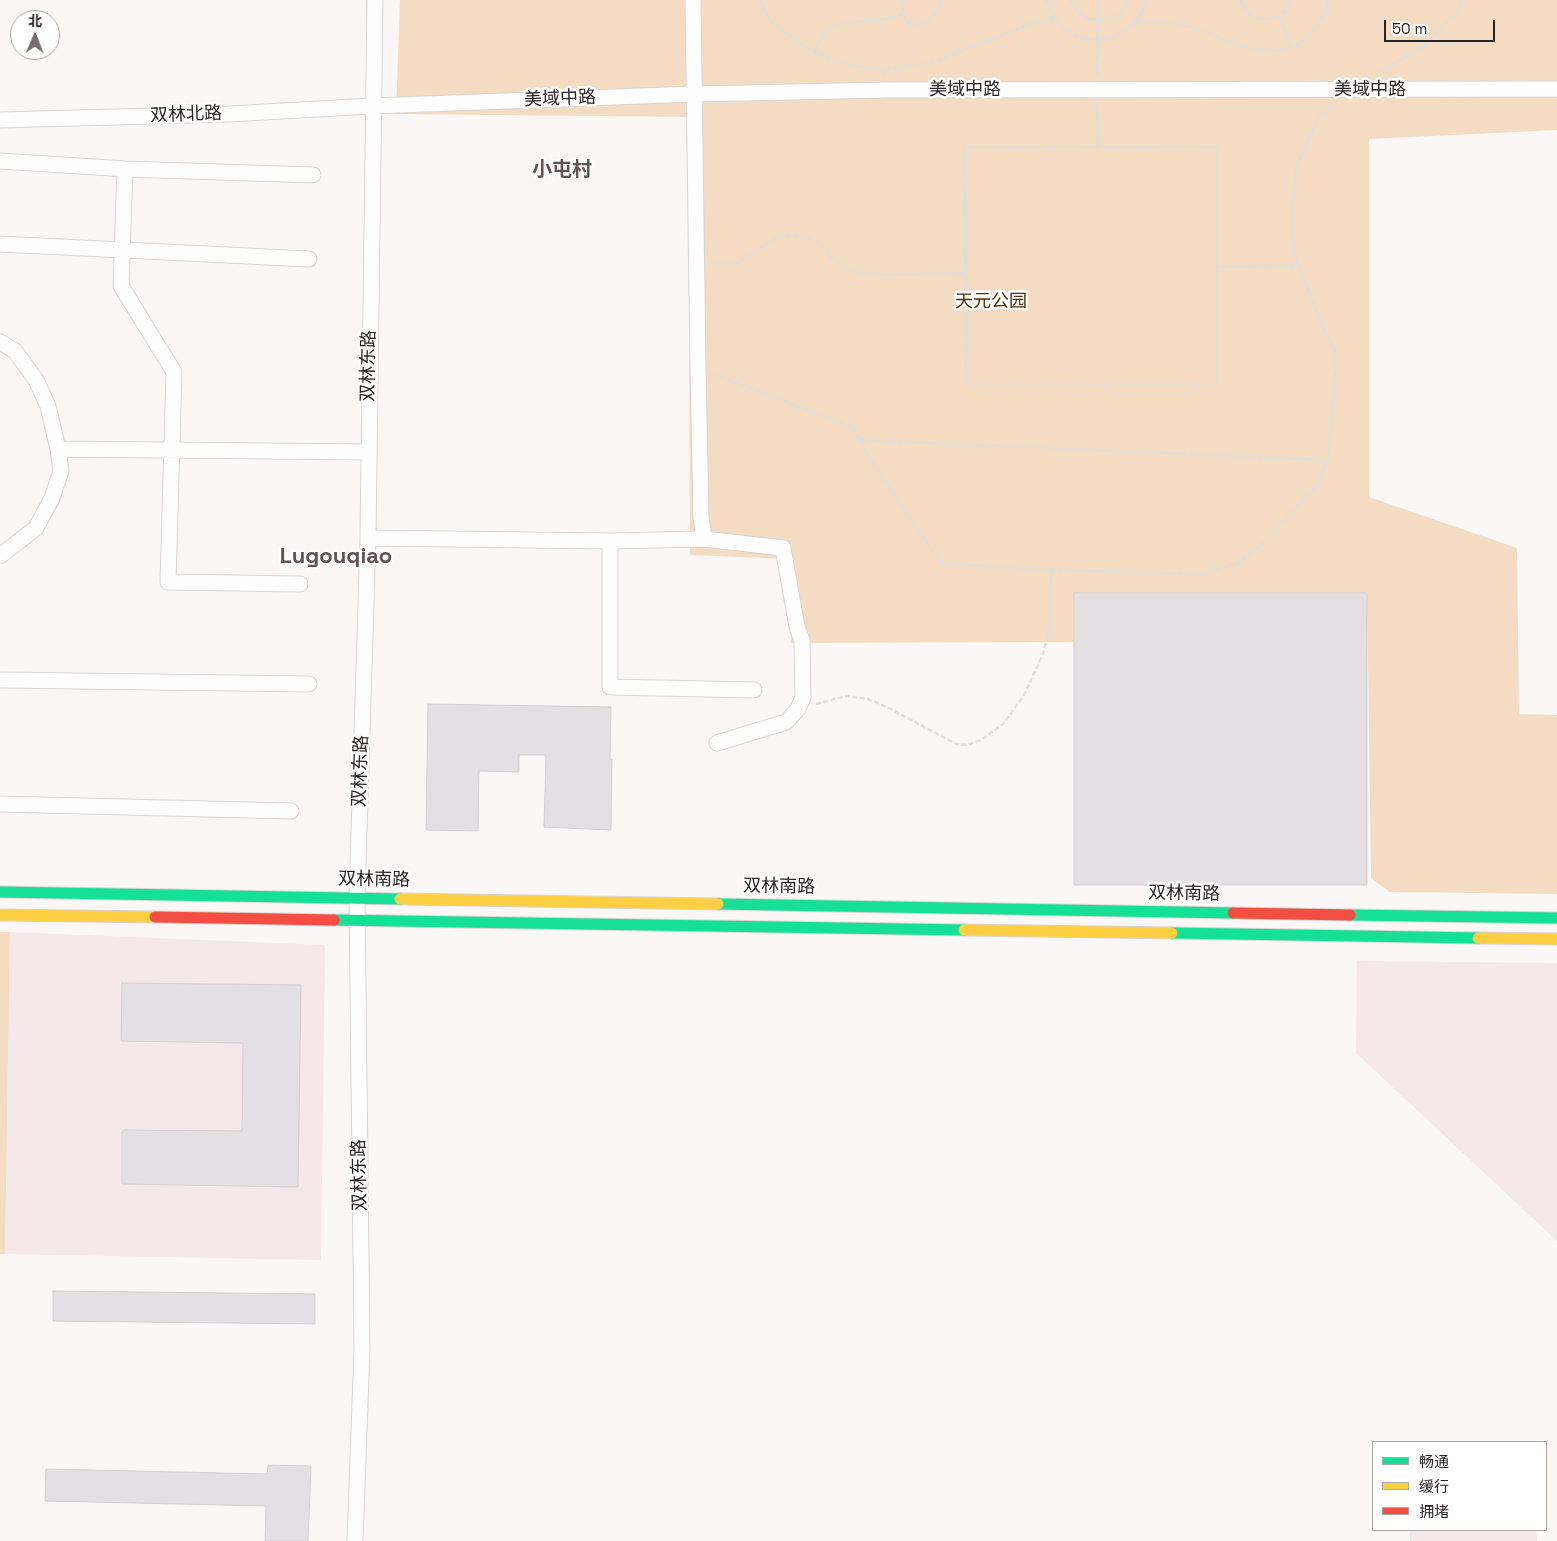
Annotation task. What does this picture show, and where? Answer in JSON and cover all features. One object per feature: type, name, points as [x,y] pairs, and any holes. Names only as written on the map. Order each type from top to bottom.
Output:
[{"type":"street","name":"双林东路","points":[[355,1541],[362,1349],[357,897],[368,538],[374,0]]},
{"type":"street","points":[[693,0],[698,368],[704,540]]},
{"type":"street","name":"美域中路","points":[[372,106],[694,94],[887,90],[1557,89]]},
{"type":"street","name":"双林北路","points":[[0,120],[229,114],[372,106]]},
{"type":"street","points":[[0,162],[125,169],[313,175]]},
{"type":"street","points":[[125,169],[121,286],[174,372],[168,582],[300,584]]},
{"type":"street","points":[[0,244],[310,258]]},
{"type":"street","points":[[0,342],[15,351],[36,380],[48,406],[61,471],[52,498],[36,528],[0,556]]},
{"type":"street","points":[[58,449],[368,452]]},
{"type":"street","points":[[368,538],[610,541],[704,540],[783,548],[797,627],[802,640],[803,697],[798,709],[786,722],[717,743]]},
{"type":"street","points":[[610,541],[610,687],[754,690]]},
{"type":"street","points":[[0,680],[309,684]]},
{"type":"street","points":[[0,804],[291,810]]},
{"type":"street","name":"双林南路","points":[[0,892],[1557,918]]},
{"type":"street","points":[[0,914],[1557,939]]},
{"type":"path","points":[[760,0],[766,14],[775,25],[804,46],[830,59],[856,66],[884,70],[931,63],[1032,23],[1056,19]]},
{"type":"path","points":[[901,0],[904,18],[912,24],[922,24],[936,13],[940,0]]},
{"type":"path","points":[[1046,0],[1052,15],[1062,27],[1078,37],[1098,40],[1113,38],[1128,29],[1140,16],[1147,0]]},
{"type":"path","points":[[1070,0],[1078,12],[1087,18],[1098,20],[1109,19],[1119,14],[1129,0]]},
{"type":"path","points":[[1098,0],[1098,147]]},
{"type":"path","points":[[1240,0],[1246,11],[1253,17],[1261,20],[1279,16],[1286,11],[1291,0]]},
{"type":"path","points":[[1135,22],[1169,22],[1192,27],[1236,44],[1258,50],[1279,51],[1297,45],[1316,28],[1325,12],[1328,0]]},
{"type":"path","points":[[1376,75],[1425,45],[1457,11],[1463,0]]},
{"type":"path","points":[[815,52],[826,30],[837,24],[885,19],[903,14]]},
{"type":"path","points":[[1279,16],[1291,47]]},
{"type":"path","points":[[884,70],[887,90]]},
{"type":"path","points":[[698,368],[842,423],[855,430],[865,451],[931,549],[945,564],[1051,570],[1202,574],[1238,563],[1258,548],[1316,487],[1329,454],[1336,378],[1334,349],[1322,325],[1294,254],[1292,216],[1296,168],[1318,118],[1352,90]]},
{"type":"path","points":[[1217,146],[1217,267],[1217,384],[966,384],[965,147],[1217,146]]},
{"type":"path","points":[[696,260],[725,263],[739,262],[779,236],[792,235],[806,236],[815,241],[824,248],[830,257],[848,271],[886,275],[966,273]]},
{"type":"path","points":[[1217,267],[1299,265]]},
{"type":"path","points":[[860,440],[1326,460]]},
{"type":"path","points":[[798,709],[846,696],[868,699],[887,707],[956,744],[967,745],[981,740],[1004,723],[1024,695],[1043,654],[1050,626],[1051,570]]},
{"type":"shaded area","points":[[10,932],[325,945],[321,1260],[5,1254]]},
{"type":"shaded area","points":[[1357,961],[1557,963],[1557,1241],[1356,1053]]},
{"type":"shaded area","points":[[1410,1531],[1536,1531],[1537,1541],[1410,1541]]},
{"type":"green space","name":"天元公园","points":[[400,0],[1557,0],[1557,130],[1369,139],[1369,497],[1517,548],[1519,714],[1557,715],[1557,894],[1390,892],[1371,878],[1367,593],[1074,593],[1074,642],[791,643],[794,559],[690,555],[688,117],[396,114]]},
{"type":"green space","points":[[0,932],[10,932],[5,1254],[0,1254]]},
{"type":"building","points":[[1074,593],[1367,593],[1367,885],[1074,885]]},
{"type":"building","points":[[428,704],[611,707],[611,830],[544,827],[546,755],[519,755],[519,772],[479,771],[478,831],[426,830]]},
{"type":"building","points":[[122,983],[301,985],[298,1187],[122,1184],[122,1130],[242,1131],[243,1043],[121,1041]]},
{"type":"building","points":[[53,1291],[315,1294],[315,1324],[53,1321]]},
{"type":"building","points":[[268,1465],[311,1466],[308,1541],[265,1541],[266,1506],[45,1501],[46,1469],[267,1474]]},
{"type":"traffic: fast","points":[[0,892],[400,899]]},
{"type":"traffic: fast","points":[[718,904],[1233,913]]},
{"type":"traffic: fast","points":[[1350,915],[1557,918]]},
{"type":"traffic: fast","points":[[334,920],[964,930]]},
{"type":"traffic: fast","points":[[1172,933],[1478,938]]},
{"type":"traffic: slow","points":[[400,899],[718,904]]},
{"type":"traffic: slow","points":[[0,915],[155,917]]},
{"type":"traffic: slow","points":[[964,930],[1172,933]]},
{"type":"traffic: slow","points":[[1478,938],[1557,939]]},
{"type":"traffic: jam","points":[[1233,913],[1350,915]]},
{"type":"traffic: jam","points":[[155,917],[334,920]]},
{"type":"district","name":"小屯村","points":[[562,171]]},
{"type":"district","name":"Lugouqiao","points":[[336,557]]}]
